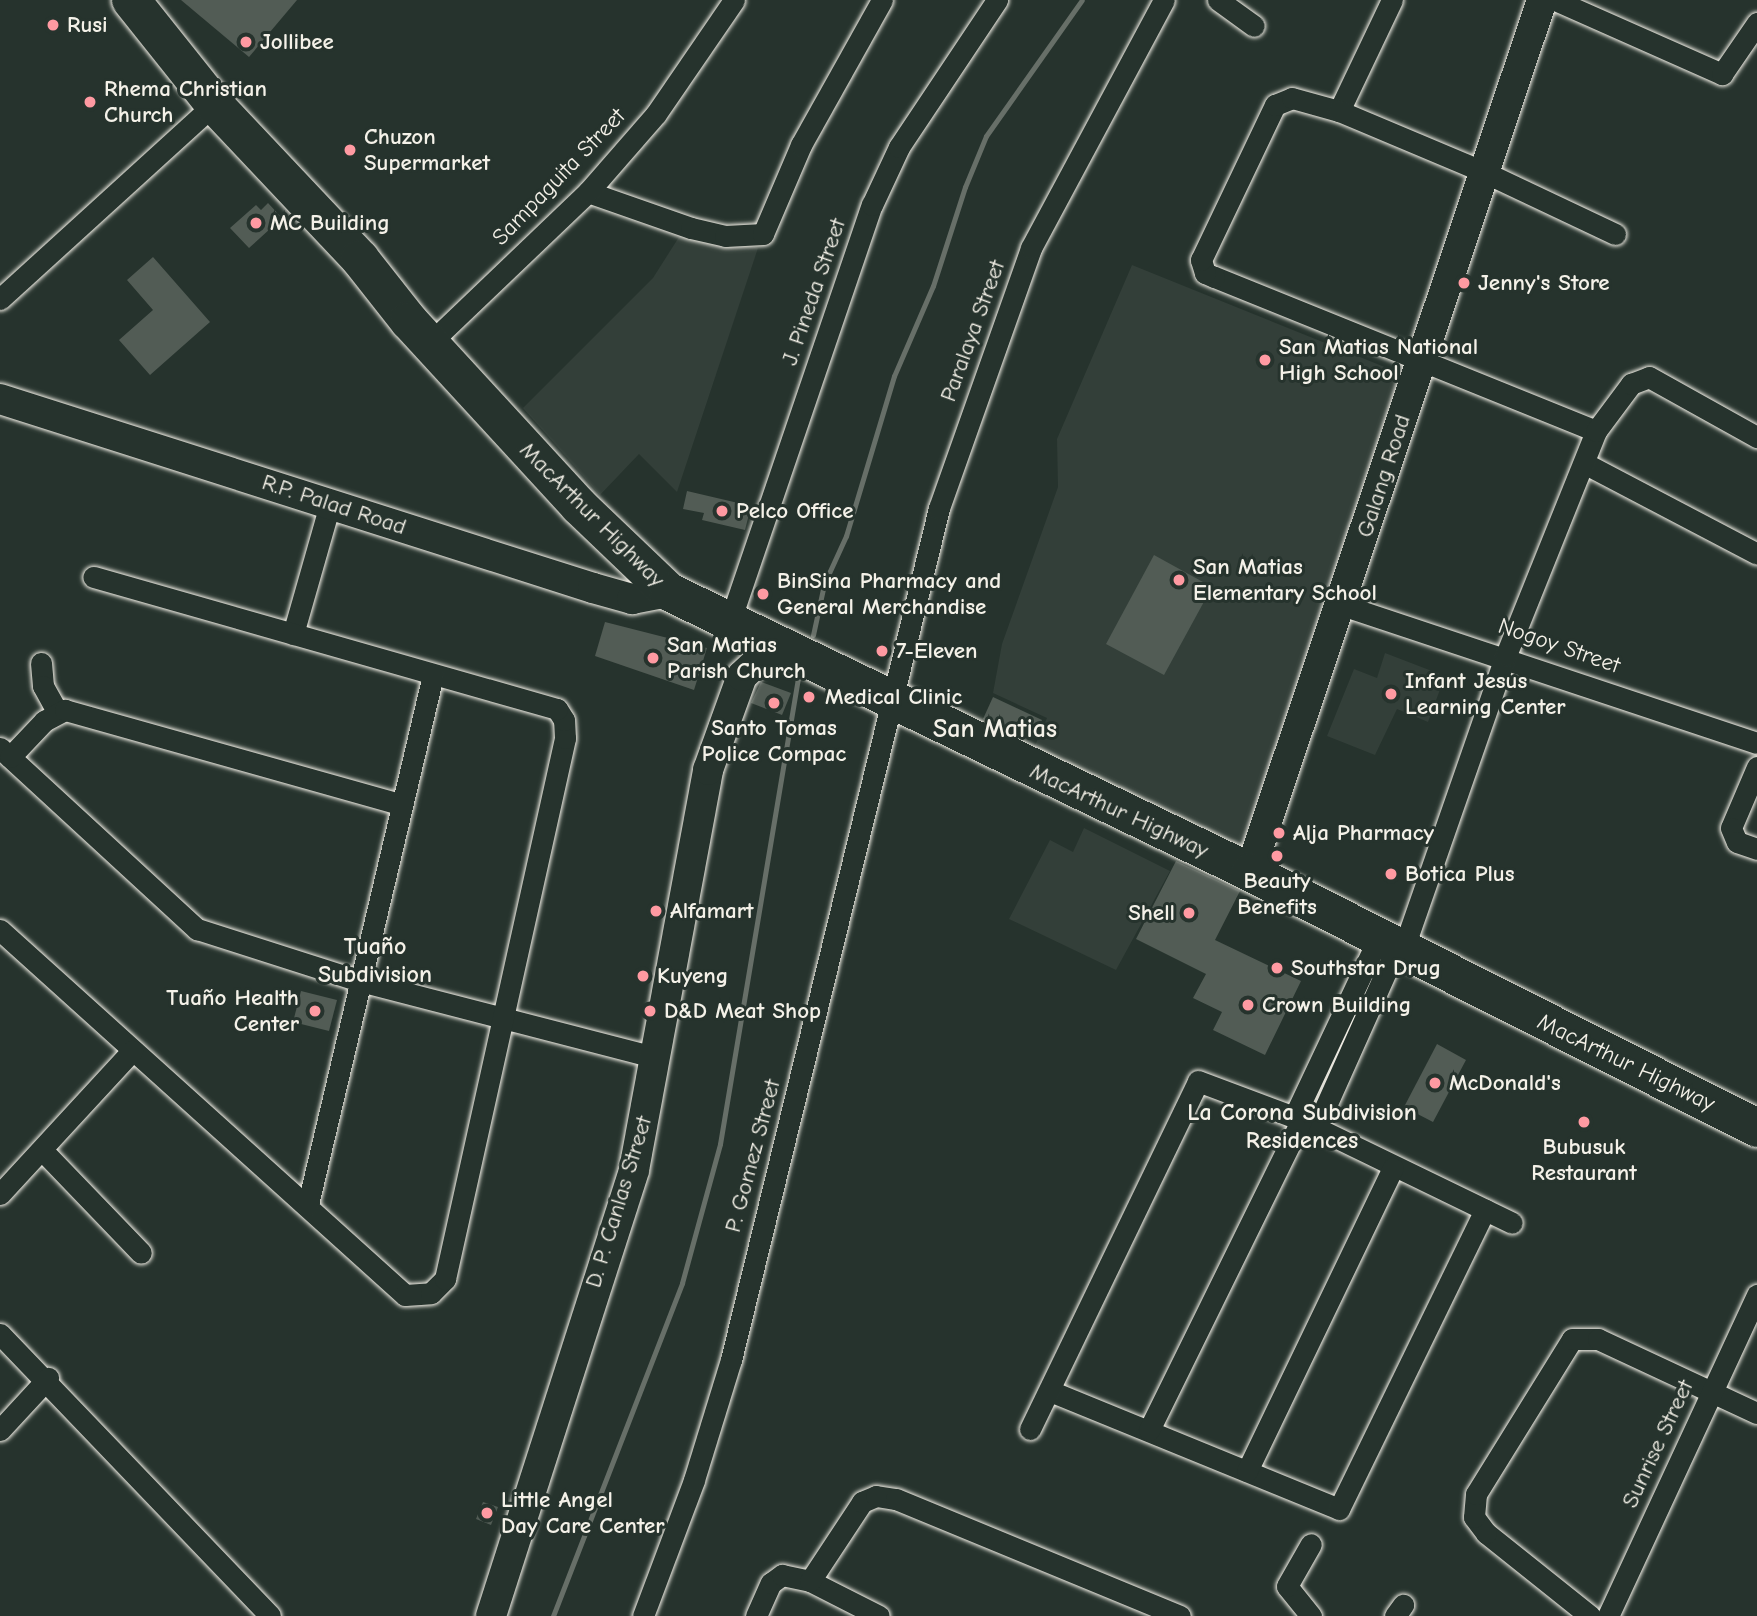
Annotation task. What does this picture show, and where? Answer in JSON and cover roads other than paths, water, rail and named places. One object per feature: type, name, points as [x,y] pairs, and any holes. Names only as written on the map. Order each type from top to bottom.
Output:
[{"type":"highway","name":"MacArthur Highway","points":[[131,0],[214,104],[360,259],[430,343],[579,506],[669,592],[893,703],[1250,872],[1757,1128]]},
{"type":"street","points":[[588,192],[691,228],[725,236],[763,234],[802,145],[882,0]]},
{"type":"street","name":"J. Pineda Street","points":[[732,625],[872,205],[899,147],[997,0]]},
{"type":"street","name":"Paralaya Street","points":[[893,703],[939,508],[1031,248],[1164,0]]},
{"type":"street","points":[[1217,0],[1254,26]]},
{"type":"street","points":[[1339,111],[1392,0]]},
{"type":"street","name":"Galang Road","points":[[1250,872],[1342,604],[1542,0]]},
{"type":"street","points":[[1555,0],[1722,74],[1757,23]]},
{"type":"street","name":"Sampaguita Street","points":[[430,343],[588,192],[656,114],[729,2]]},
{"type":"street","points":[[1596,431],[1422,364],[1214,277],[1201,267],[1275,105],[1292,98],[1339,111],[1484,172],[1615,234]]},
{"type":"street","points":[[0,299],[214,104]]},
{"type":"street","points":[[1149,1430],[1393,944],[1596,431],[1631,384],[1649,377],[1757,437]]},
{"type":"street","name":"R.P. Palad Road","points":[[0,399],[632,599],[669,592]]},
{"type":"street","points":[[1584,463],[1757,554]]},
{"type":"street","points":[[293,634],[330,503]]},
{"type":"street","points":[[0,930],[405,1295],[431,1293],[444,1279],[460,1220],[499,1017],[565,738],[564,720],[557,709],[93,577]]},
{"type":"street","name":"Nogoy Street","points":[[1342,604],[1506,655],[1757,743]]},
{"type":"street","name":"D. P. Canlas Street","points":[[731,697],[732,625]]},
{"type":"street","name":"D. P. Canlas Street","points":[[491,1616],[634,1170],[657,1058],[708,770],[731,697],[742,676],[775,645]]},
{"type":"street","points":[[41,663],[43,686],[57,711],[399,804]]},
{"type":"street","points":[[308,1205],[399,804],[433,675]]},
{"type":"street","name":"P. Gomez Street","points":[[643,1616],[694,1480],[731,1360],[893,703]]},
{"type":"street","points":[[57,711],[5,753],[197,929],[360,981],[657,1058]]},
{"type":"street","points":[[1757,767],[1731,828],[1737,842],[1757,849]]},
{"type":"street","points":[[0,1195],[132,1051]]},
{"type":"street","points":[[1030,1429],[1193,1085],[1205,1080],[1304,1122],[1393,1168],[1511,1223]]},
{"type":"street","points":[[43,1151],[141,1253]]},
{"type":"street","points":[[1247,1471],[1393,1168]]},
{"type":"street","points":[[1050,1391],[1339,1509],[1485,1210]]},
{"type":"street","name":"Sunrise Street","points":[[1608,1616],[1757,1295]]},
{"type":"street","points":[[0,1334],[48,1378],[270,1616]]},
{"type":"street","points":[[1590,1616],[1486,1533],[1474,1517],[1476,1493],[1572,1339],[1598,1339],[1757,1413]]},
{"type":"street","points":[[0,1430],[48,1378]]},
{"type":"street","points":[[810,1581],[862,1503],[876,1496],[896,1499],[1180,1616]]},
{"type":"street","points":[[1311,1544],[1287,1586],[1294,1601],[1311,1616]]},
{"type":"street","points":[[755,1616],[771,1583],[782,1575],[810,1581],[878,1616]]},
{"type":"waterway","points":[[813,635],[824,584],[846,536],[894,376],[933,286],[965,187],[986,136],[1082,0]]},
{"type":"waterway","points":[[553,1616],[682,1283],[720,1144],[799,670]]},
{"type":"place","name":"Rusi","points":[[53,25]]},
{"type":"place","name":"Jollibee","points":[[246,42]]},
{"type":"place","name":"Rhema Christian Church","points":[[90,102]]},
{"type":"place","name":"Chuzon Supermarket","points":[[350,150]]},
{"type":"place","name":"MC Building","points":[[256,223]]},
{"type":"place","name":"Jenny's Store","points":[[1464,283]]},
{"type":"place","name":"San Matias National High School","points":[[1265,360]]},
{"type":"place","name":"Pelco Office","points":[[722,511]]},
{"type":"place","name":"San Matias Elementary School","points":[[1179,580]]},
{"type":"place","name":"BinSina Pharmacy and General Merchandise","points":[[763,594]]},
{"type":"place","name":"7-Eleven","points":[[882,651]]},
{"type":"place","name":"San Matias Parish Church","points":[[653,658]]},
{"type":"place","name":"Infant Jesus Learning Center","points":[[1391,694]]},
{"type":"place","name":"Medical Clinic","points":[[809,697]]},
{"type":"place","name":"Santo Tomas Police Compac","points":[[774,703]]},
{"type":"place","name":"Alja Pharmacy","points":[[1279,833]]},
{"type":"place","name":"Beauty Benefits","points":[[1277,856]]},
{"type":"place","name":"Botica Plus","points":[[1391,874]]},
{"type":"place","name":"Alfamart","points":[[656,911]]},
{"type":"place","name":"Shell","points":[[1189,913]]},
{"type":"place","name":"Southstar Drug","points":[[1277,968]]},
{"type":"place","name":"Kuyeng","points":[[643,976]]},
{"type":"place","name":"Crown Building","points":[[1248,1005]]},
{"type":"place","name":"Tuaño Health Center","points":[[315,1011]]},
{"type":"place","name":"D&D Meat Shop","points":[[650,1011]]},
{"type":"place","name":"McDonald's","points":[[1435,1083]]},
{"type":"place","name":"Bubusuk Restaurant","points":[[1584,1122]]},
{"type":"place","name":"Little Angel Day Care Center","points":[[487,1513]]},
{"type":"district","name":"San Matias","points":[[995,730]]},
{"type":"district","name":"Tuaño Subdivision","points":[[375,961]]},
{"type":"district","name":"La Corona Subdivision Residences","points":[[1302,1127]]}]
